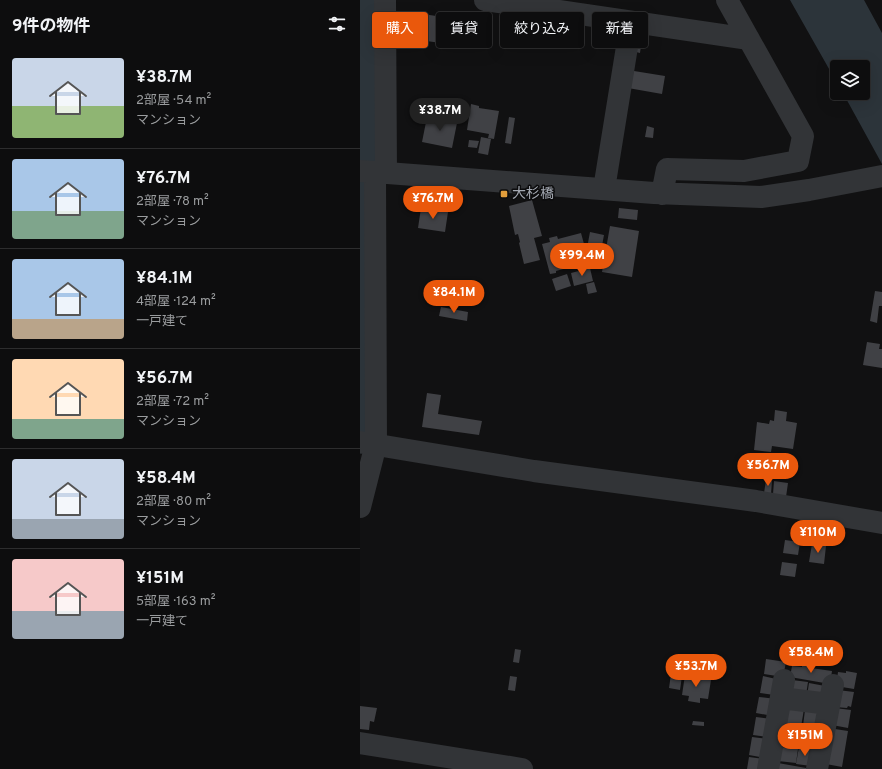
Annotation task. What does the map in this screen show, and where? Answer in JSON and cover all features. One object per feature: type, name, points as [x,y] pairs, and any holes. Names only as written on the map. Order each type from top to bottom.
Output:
[{"type":"street","points":[[360,507],[368,443],[373,171],[385,0]]},
{"type":"street","points":[[485,0],[592,16]]},
{"type":"street","points":[[662,194],[667,169],[744,171],[798,161],[803,136],[727,0]]},
{"type":"street","points":[[648,24],[749,39]]},
{"type":"street","points":[[604,189],[627,48]]},
{"type":"street","points":[[373,171],[662,194],[761,197],[809,190],[882,176]]},
{"type":"street","points":[[368,443],[534,471],[756,502],[882,523]]},
{"type":"street","points":[[768,769],[783,689],[831,695],[817,769]]},
{"type":"street","points":[[360,743],[522,769]]},
{"type":"shaded area","points":[[790,0],[864,0],[882,33],[882,164],[847,100],[870,100],[870,60],[830,60],[830,71]]},
{"type":"building","points":[[428,15],[436,16],[436,42],[428,41]]},
{"type":"building","points":[[632,48],[641,48],[640,53],[632,51]]},
{"type":"building","points":[[634,71],[665,76],[662,94],[628,88]]},
{"type":"building","points":[[471,104],[479,106],[479,108],[499,111],[494,139],[488,138],[489,134],[467,130]]},
{"type":"building","points":[[427,117],[457,123],[452,148],[422,142]]},
{"type":"building","points":[[509,117],[515,118],[511,144],[505,143]]},
{"type":"building","points":[[647,126],[654,128],[653,138],[645,137]]},
{"type":"building","points":[[481,137],[491,139],[488,155],[478,153]]},
{"type":"building","points":[[469,140],[479,141],[477,148],[468,147]]},
{"type":"building","points":[[532,200],[542,236],[534,238],[540,260],[524,264],[518,234],[515,235],[509,206]]},
{"type":"building","points":[[421,208],[448,212],[445,232],[418,228]]},
{"type":"building","points":[[619,208],[638,210],[637,220],[618,218]]},
{"type":"building","points":[[610,226],[639,231],[632,277],[602,272]]},
{"type":"building","points":[[590,232],[604,235],[601,251],[599,250],[598,256],[589,255],[590,249],[587,248]]},
{"type":"building","points":[[581,233],[589,262],[550,274],[542,244],[550,242],[549,238],[557,236],[558,239]]},
{"type":"building","points":[[590,268],[593,281],[574,286],[571,273]]},
{"type":"building","points":[[567,274],[571,286],[556,291],[552,279]]},
{"type":"building","points":[[594,282],[597,292],[588,294],[586,284]]},
{"type":"building","points":[[875,291],[882,292],[882,306],[879,306],[877,323],[870,321]]},
{"type":"building","points":[[441,307],[468,312],[467,321],[439,316]]},
{"type":"building","points":[[867,342],[880,344],[879,349],[882,349],[882,368],[863,365]]},
{"type":"building","points":[[427,393],[441,395],[438,414],[482,421],[479,435],[422,427]]},
{"type":"building","points":[[775,410],[787,412],[786,421],[797,423],[793,449],[772,446],[771,452],[754,450],[757,422],[769,424],[770,420],[774,421]]},
{"type":"building","points":[[766,480],[772,481],[771,494],[764,493]]},
{"type":"building","points":[[774,481],[788,483],[786,497],[773,494]]},
{"type":"building","points":[[785,540],[800,542],[798,555],[783,553]]},
{"type":"building","points":[[812,544],[826,546],[824,564],[809,562]]},
{"type":"building","points":[[782,562],[797,564],[795,577],[780,575]]},
{"type":"building","points":[[515,649],[521,650],[519,663],[513,662]]},
{"type":"building","points":[[766,659],[786,662],[783,677],[764,674]]},
{"type":"building","points":[[802,665],[832,671],[830,684],[790,677],[792,666],[802,667]]},
{"type":"building","points":[[846,671],[857,673],[854,689],[836,686],[838,672],[846,673]]},
{"type":"building","points":[[671,674],[682,676],[680,690],[669,688]]},
{"type":"building","points":[[685,675],[711,680],[708,699],[700,698],[700,703],[688,701],[689,696],[682,695]]},
{"type":"building","points":[[510,676],[517,677],[515,691],[508,690]]},
{"type":"building","points":[[763,676],[776,679],[774,695],[760,693]]},
{"type":"building","points":[[792,680],[808,682],[806,695],[790,693]]},
{"type":"building","points":[[809,683],[825,686],[823,699],[807,696]]},
{"type":"building","points":[[838,690],[854,692],[851,707],[835,707]]},
{"type":"building","points":[[759,697],[776,699],[773,716],[756,713]]},
{"type":"building","points":[[360,706],[377,708],[374,722],[370,721],[369,730],[360,729]]},
{"type":"building","points":[[787,706],[804,709],[801,727],[784,724]]},
{"type":"building","points":[[835,708],[851,710],[848,728],[832,725]]},
{"type":"building","points":[[805,710],[820,712],[818,728],[803,726]]},
{"type":"building","points":[[756,717],[771,719],[769,737],[753,735]]},
{"type":"building","points":[[693,721],[704,722],[704,726],[692,725]]},
{"type":"building","points":[[787,727],[800,729],[798,744],[785,742]]},
{"type":"building","points":[[802,728],[818,731],[814,748],[799,745]]},
{"type":"building","points":[[835,729],[848,731],[842,767],[826,764]]},
{"type":"building","points":[[752,737],[769,739],[765,758],[749,755]]},
{"type":"building","points":[[780,747],[798,749],[796,763],[778,761]]},
{"type":"building","points":[[799,747],[814,750],[811,766],[796,764]]},
{"type":"building","points":[[749,757],[765,759],[764,769],[747,769]]},
{"type":"building","points":[[778,763],[806,768],[806,769],[777,769]]},
{"type":"waterway","points":[[360,438],[362,420],[363,0]]},
{"type":"place","name":"大杉橋","points":[[504,194]]}]
